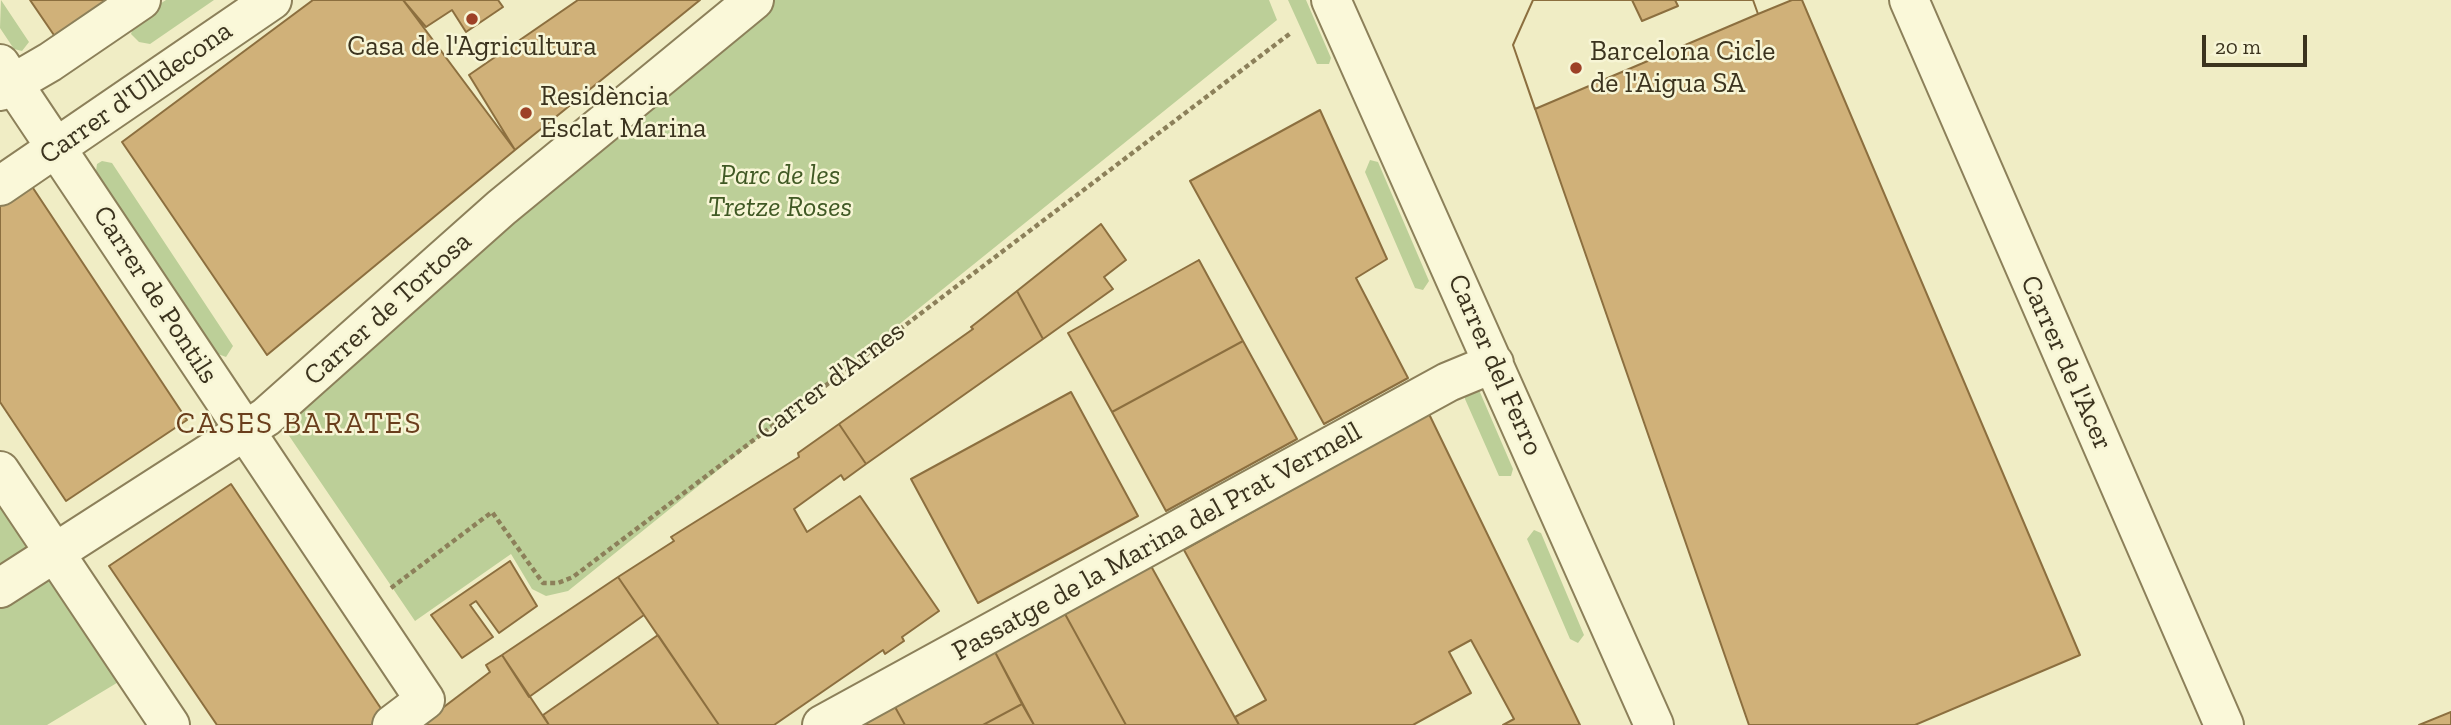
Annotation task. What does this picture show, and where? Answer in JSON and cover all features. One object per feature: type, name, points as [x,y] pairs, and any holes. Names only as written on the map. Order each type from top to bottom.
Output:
[{"type":"street","points":[[4,79],[50,62],[141,0]]},
{"type":"street","name":"Carrer d'Ulldecona","points":[[0,186],[49,135],[144,86],[272,0]]},
{"type":"street","name":"Carrer de Tortosa","points":[[0,588],[266,417],[501,208],[754,0]]},
{"type":"street","name":"Carrer de l'Acer","points":[[1909,0],[2224,725]]},
{"type":"street","name":"Carrer del Ferro","points":[[1337,2],[1654,725]]},
{"type":"street","name":"Carrer de Pontils","points":[[4,79],[49,135],[244,433],[425,701],[392,725]]},
{"type":"street","name":"Passatge de la Marina del Prat Vermell","points":[[822,725],[1448,382],[1494,363]]},
{"type":"street","points":[[0,471],[170,725]]},
{"type":"path","name":"Carrer d'Arnes","points":[[384,593],[492,512],[543,583],[558,583],[573,577],[1292,32]]},
{"type":"green space","points":[[1,0],[29,42],[22,51],[14,49],[0,28]]},
{"type":"green space","points":[[166,0],[214,0],[150,44],[139,42],[131,34],[135,20]]},
{"type":"green space","name":"Parc de les Tretze Roses","points":[[734,0],[1269,0],[1277,20],[568,591],[546,596],[532,589],[511,554],[415,621],[262,396]]},
{"type":"green space","points":[[1288,0],[1306,0],[1331,58],[1329,64],[1317,64]]},
{"type":"green space","points":[[1370,160],[1378,162],[1429,281],[1423,290],[1415,288],[1365,172]]},
{"type":"green space","points":[[102,161],[112,163],[233,346],[226,357],[218,354],[96,171],[97,164]]},
{"type":"green space","points":[[1479,390],[1513,469],[1511,476],[1499,476],[1465,399],[1465,392]]},
{"type":"green space","points":[[0,471],[135,672],[47,725],[0,725]]},
{"type":"green space","points":[[1534,530],[1541,533],[1584,635],[1578,643],[1570,639],[1527,539]]},
{"type":"building","points":[[30,0],[119,0],[58,41]]},
{"type":"building","points":[[313,0],[403,0],[515,150],[267,355],[122,142]]},
{"type":"building","name":"Casa de l'Agricultura","points":[[403,0],[498,0],[503,7],[466,32],[452,10],[426,27]]},
{"type":"building","name":"Residència Esclat Marina","points":[[578,0],[700,0],[515,150],[469,75]]},
{"type":"building","name":"Barcelona Cicle de l'Aigua SA","points":[[1533,0],[1632,0],[1642,21],[1678,6],[1675,0],[1753,0],[1758,14],[1535,109],[1513,45]]},
{"type":"building","points":[[1533,0],[1753,0],[1758,14],[1792,0],[1802,0],[2080,655],[1915,725],[1749,725],[1513,45]]},
{"type":"building","points":[[1320,110],[1387,259],[1356,278],[1408,378],[1324,424],[1190,181]]},
{"type":"building","points":[[31,185],[187,420],[66,501],[0,402],[0,206]]},
{"type":"building","points":[[1101,224],[1126,260],[1104,277],[1113,289],[1043,339],[1017,291]]},
{"type":"building","points":[[1199,260],[1243,341],[1112,412],[1068,333]]},
{"type":"building","points":[[1017,291],[1043,339],[866,464],[839,424],[973,329],[971,327]]},
{"type":"building","points":[[1243,341],[1297,439],[1166,511],[1112,412]]},
{"type":"building","points":[[1071,392],[1138,516],[978,603],[911,479]]},
{"type":"building","points":[[1429,414],[1580,725],[1503,725],[1514,719],[1471,640],[1449,652],[1471,693],[1413,725],[1239,725],[1235,717],[1266,700],[1184,550]]},
{"type":"building","points":[[839,424],[866,464],[844,480],[841,475],[794,509],[807,532],[860,496],[939,611],[902,637],[904,641],[885,654],[883,650],[774,725],[719,725],[618,577],[674,541],[671,537],[799,457],[798,453]]},
{"type":"building","points":[[231,484],[388,719],[378,725],[217,725],[109,566]]},
{"type":"building","points":[[510,561],[537,606],[499,633],[476,601],[470,605],[493,637],[462,658],[431,615]]},
{"type":"building","points":[[1151,566],[1239,725],[1126,725],[1065,614]]},
{"type":"building","points":[[618,577],[644,615],[529,697],[502,655]]},
{"type":"building","points":[[1065,614],[1126,725],[1034,725],[995,652]]},
{"type":"building","points":[[658,635],[719,725],[549,725],[543,715]]},
{"type":"building","points":[[995,652],[1022,704],[983,725],[905,725],[895,707],[910,699],[928,680],[932,687]]},
{"type":"building","points":[[502,655],[549,725],[420,725],[490,672],[486,665]]},
{"type":"building","points":[[1022,704],[1034,725],[983,725]]},
{"type":"building","points":[[895,707],[905,725],[863,725]]},
{"type":"building","points":[[2451,712],[2451,725],[2419,725]]},
{"type":"place","name":"Casa de l'Agricultura","points":[[472,19]]},
{"type":"place","name":"Barcelona Cicle de l'Aigua SA","points":[[1576,68]]},
{"type":"place","name":"Residència Esclat Marina","points":[[526,113]]},
{"type":"district","name":"CASES BARATES","points":[[299,424]]}]
